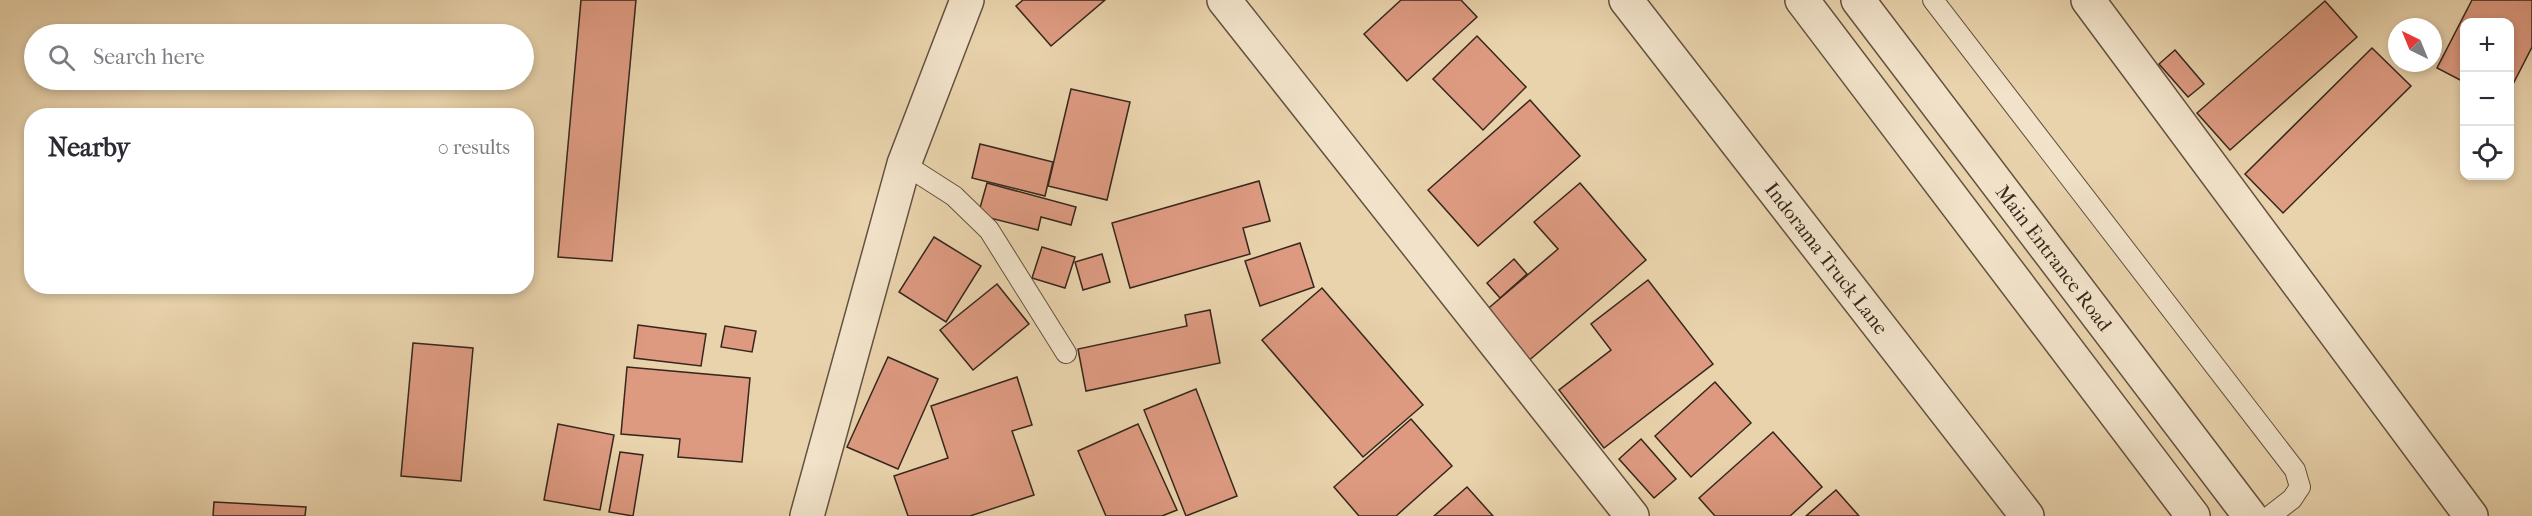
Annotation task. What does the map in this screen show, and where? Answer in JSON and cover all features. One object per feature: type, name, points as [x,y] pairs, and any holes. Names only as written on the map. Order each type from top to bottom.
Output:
[{"type":"street","points":[[807,516],[904,164],[967,0]]},
{"type":"street","points":[[1224,0],[1632,516]]},
{"type":"street","name":"Indorama Truck Lane","points":[[1626,0],[2027,516]]},
{"type":"street","points":[[1802,0],[2193,516]]},
{"type":"street","name":"Main Entrance Road","points":[[1858,0],[2250,516]]},
{"type":"street","points":[[2088,0],[2471,516]]},
{"type":"lane","points":[[1933,0],[2295,470],[2300,487],[2292,499],[2270,516]]},
{"type":"lane","points":[[904,164],[954,196],[989,230],[1066,353]]},
{"type":"building","points":[[581,0],[636,0],[612,261],[558,257]]},
{"type":"building","points":[[1023,0],[1105,0],[1051,46],[1016,6]]},
{"type":"building","points":[[1401,0],[1461,0],[1477,17],[1407,81],[1364,34]]},
{"type":"building","points":[[2472,0],[2532,0],[2532,47],[2514,82],[2514,18],[2463,18]]},
{"type":"building","points":[[2325,1],[2357,37],[2230,150],[2197,113]]},
{"type":"building","points":[[2460,23],[2460,80],[2442,71],[2442,58]]},
{"type":"building","points":[[1477,36],[1526,87],[1483,130],[1433,79]]},
{"type":"building","points":[[2372,48],[2388,64],[2388,72],[2397,72],[2411,86],[2283,213],[2245,174]]},
{"type":"building","points":[[2175,50],[2204,84],[2188,97],[2159,64]]},
{"type":"building","points":[[1071,89],[1130,102],[1107,200],[1048,186]]},
{"type":"building","points":[[1530,100],[1580,156],[1478,246],[1428,190]]},
{"type":"building","points":[[980,144],[1053,162],[1045,196],[972,178]]},
{"type":"building","points":[[1259,181],[1270,221],[1243,228],[1250,254],[1130,288],[1112,223]]},
{"type":"building","points":[[987,183],[1076,207],[1071,225],[1041,217],[1038,230],[978,215]]},
{"type":"building","points":[[1580,183],[1646,260],[1526,363],[1484,312],[1558,249],[1534,222]]},
{"type":"building","points":[[934,237],[981,266],[946,322],[899,292]]},
{"type":"building","points":[[1300,243],[1314,287],[1260,306],[1245,261]]},
{"type":"building","points":[[1042,247],[1075,257],[1065,288],[1032,278]]},
{"type":"building","points":[[1102,254],[1110,282],[1083,290],[1075,262]]},
{"type":"building","points":[[1514,259],[1527,274],[1500,298],[1487,283]]},
{"type":"building","points":[[1648,280],[1713,364],[1604,448],[1559,390],[1611,350],[1591,324]]},
{"type":"building","points":[[997,284],[1029,324],[973,370],[940,330]]},
{"type":"building","points":[[1322,288],[1423,405],[1363,457],[1262,340]]},
{"type":"building","points":[[1210,310],[1220,363],[1086,391],[1078,349],[1187,326],[1185,315]]},
{"type":"building","points":[[638,325],[706,334],[701,366],[634,358]]},
{"type":"building","points":[[725,326],[756,331],[752,352],[721,347]]},
{"type":"building","points":[[413,343],[473,348],[461,481],[401,476]]},
{"type":"building","points":[[888,357],[938,379],[898,469],[847,447]]},
{"type":"building","points":[[627,367],[750,378],[742,462],[678,457],[680,439],[621,434]]},
{"type":"building","points":[[1017,377],[1032,425],[1012,431],[1034,495],[970,516],[908,516],[894,476],[948,458],[931,406]]},
{"type":"building","points":[[1715,382],[1751,423],[1691,477],[1655,436]]},
{"type":"building","points":[[1196,389],[1237,496],[1186,516],[1144,410]]},
{"type":"building","points":[[1411,419],[1452,466],[1396,516],[1359,516],[1334,487]]},
{"type":"building","points":[[558,424],[614,435],[600,510],[544,500]]},
{"type":"building","points":[[1138,424],[1177,510],[1162,516],[1106,516],[1078,451]]},
{"type":"building","points":[[1773,432],[1822,487],[1790,516],[1715,516],[1699,498]]},
{"type":"building","points":[[1641,439],[1676,479],[1654,498],[1619,459]]},
{"type":"building","points":[[620,452],[643,455],[633,516],[609,512]]},
{"type":"building","points":[[1467,487],[1493,516],[1434,516]]},
{"type":"building","points":[[1836,490],[1859,516],[1806,516]]},
{"type":"building","points":[[214,502],[306,507],[305,516],[213,516]]}]
